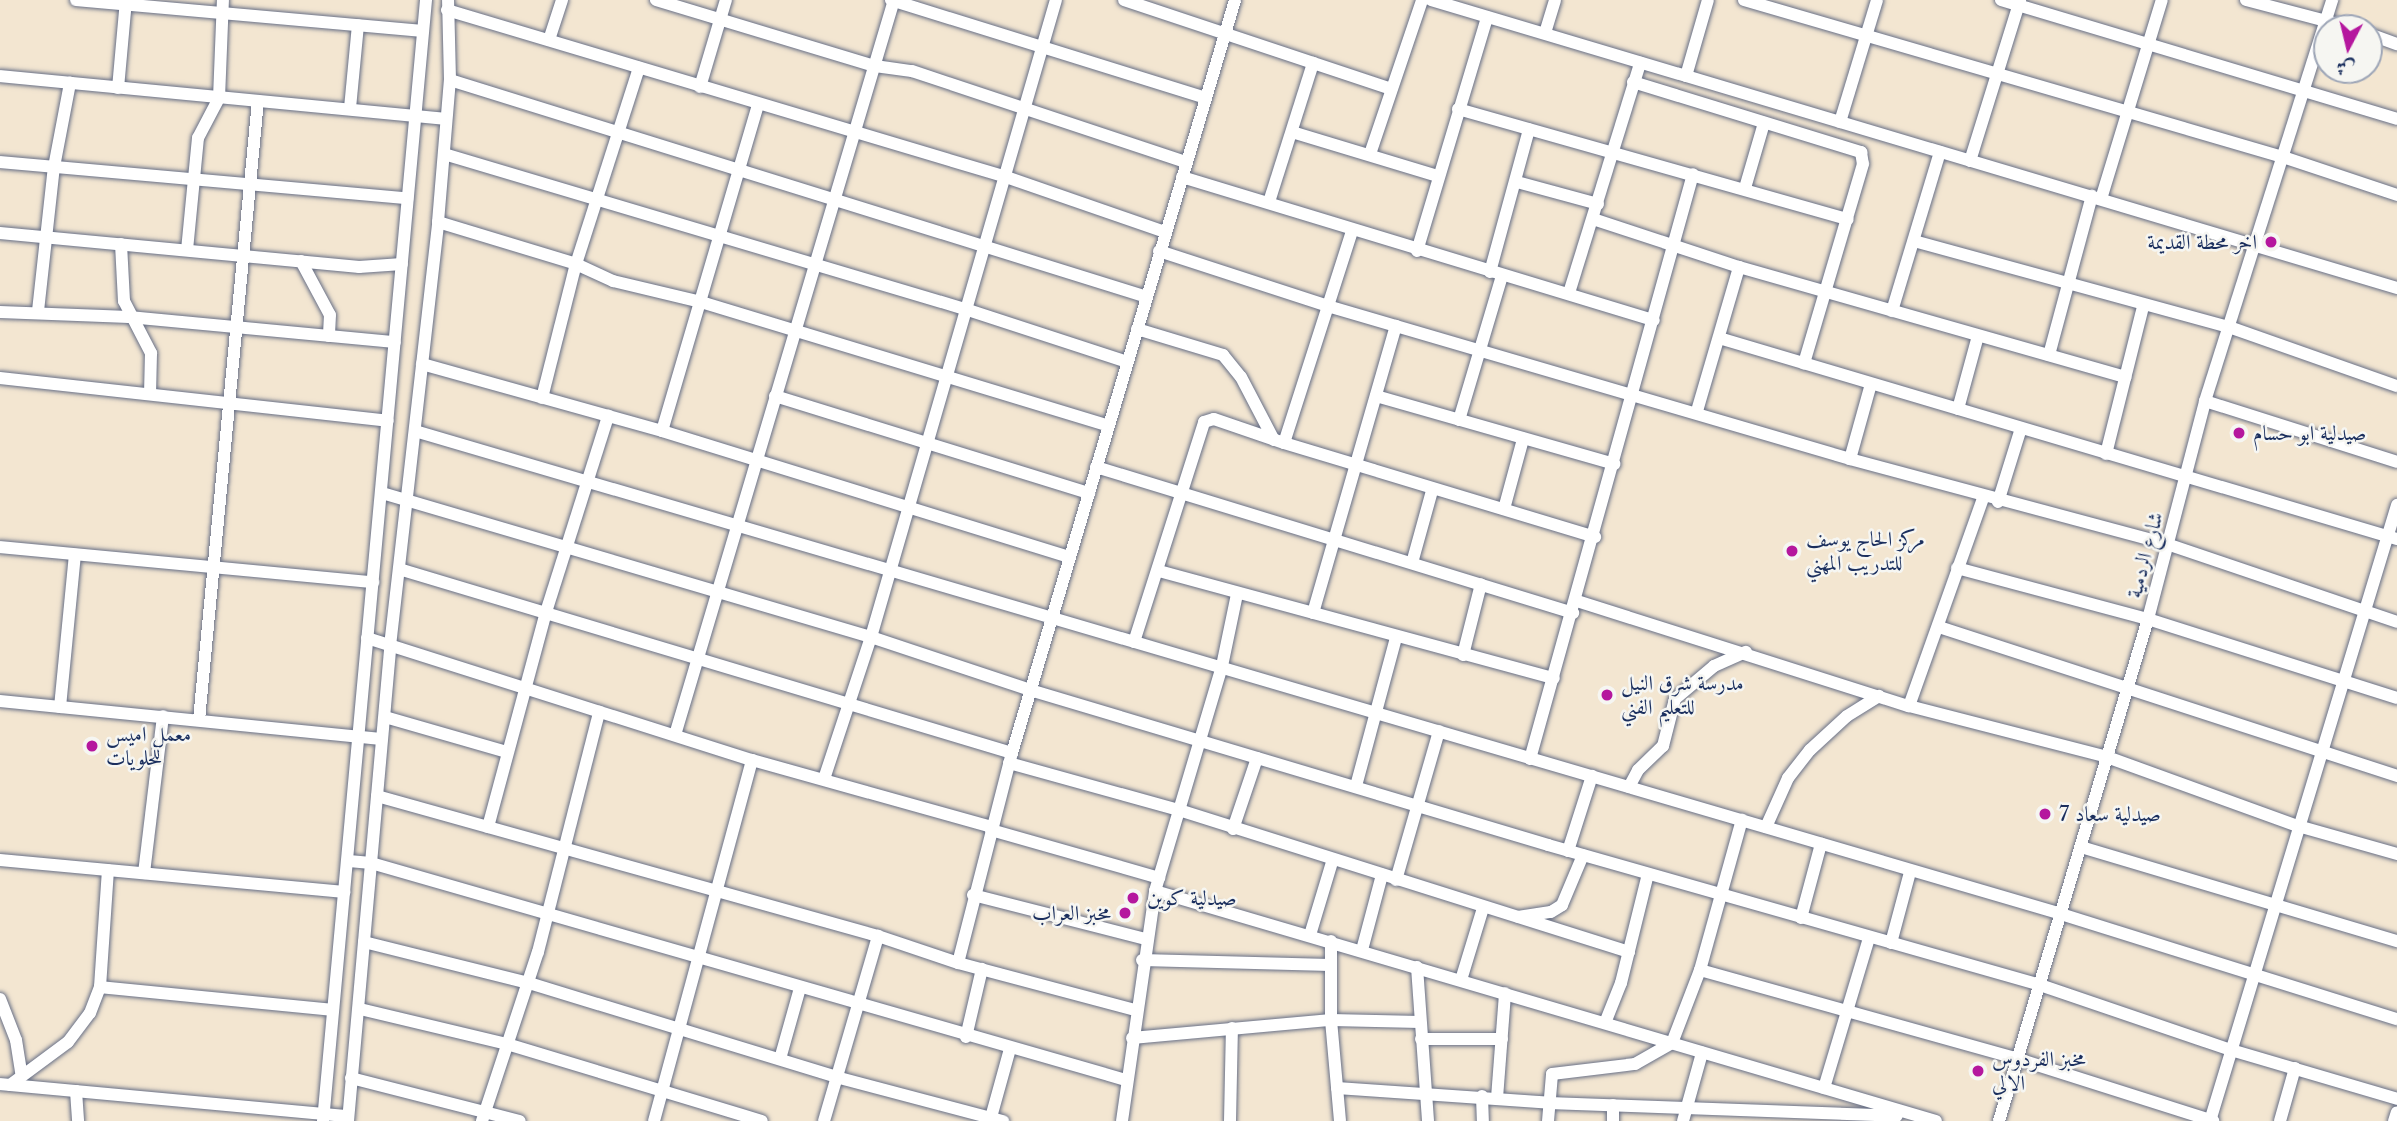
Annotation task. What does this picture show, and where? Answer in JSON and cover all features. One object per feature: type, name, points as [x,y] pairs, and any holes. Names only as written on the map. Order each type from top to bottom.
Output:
[{"type":"street","points":[[76,0],[223,6],[358,25],[423,31]]},
{"type":"street","points":[[323,1117],[426,0]]},
{"type":"street","points":[[549,40],[562,0]]},
{"type":"street","points":[[656,0],[875,66],[912,71],[1024,111],[1186,162]]},
{"type":"street","points":[[700,87],[726,0]]},
{"type":"street","points":[[675,736],[893,0],[1205,98]]},
{"type":"street","points":[[824,779],[850,705],[944,375],[986,246],[1056,0]]},
{"type":"street","points":[[1124,0],[1391,89]]},
{"type":"street","points":[[958,963],[973,895],[1030,690],[1235,0]]},
{"type":"street","points":[[1370,154],[1422,0]]},
{"type":"street","points":[[1431,0],[2397,288]]},
{"type":"street","points":[[1545,33],[1555,0]]},
{"type":"street","points":[[1686,76],[1708,0]]},
{"type":"street","points":[[1744,0],[2283,157],[2397,195]]},
{"type":"street","points":[[1840,122],[1877,0]]},
{"type":"street","points":[[2001,0],[2019,2],[2397,119]]},
{"type":"street","points":[[2049,355],[2067,285],[2162,0]]},
{"type":"street","points":[[2246,0],[2313,16]]},
{"type":"street","points":[[118,88],[126,2]]},
{"type":"street","points":[[1970,161],[2019,2]]},
{"type":"street","points":[[5,1085],[348,1119],[360,1009],[390,646],[438,222],[450,80],[447,5],[700,87],[1006,177],[1165,232]]},
{"type":"street","points":[[187,250],[192,179],[201,131],[219,98],[223,6]]},
{"type":"street","points":[[1417,251],[1487,17]]},
{"type":"street","points":[[350,108],[358,25]]},
{"type":"street","name":"شارع الردمية","points":[[1999,1121],[2148,619],[2205,401],[2313,59]]},
{"type":"street","points":[[1569,293],[1640,62]]},
{"type":"street","points":[[1269,202],[1313,63]]},
{"type":"street","points":[[542,398],[576,264],[639,68]]},
{"type":"street","points":[[0,76],[350,108],[446,120]]},
{"type":"street","points":[[450,80],[616,134],[835,198],[1146,297]]},
{"type":"street","points":[[1633,82],[1861,152],[1863,164],[1804,363]]},
{"type":"street","points":[[38,311],[54,167],[70,83]]},
{"type":"street","points":[[199,720],[258,101]]},
{"type":"street","points":[[662,431],[758,104]]},
{"type":"street","points":[[1458,109],[1614,149],[1848,219]]},
{"type":"street","points":[[1745,188],[1764,123]]},
{"type":"street","points":[[1459,420],[1480,348],[1529,129]]},
{"type":"street","points":[[1292,132],[1438,176]]},
{"type":"street","points":[[1892,311],[1940,152]]},
{"type":"street","points":[[444,154],[718,238],[965,309],[1127,362]]},
{"type":"street","points":[[0,162],[407,198]]},
{"type":"street","points":[[1530,759],[1575,607],[1693,174]]},
{"type":"street","points":[[1182,177],[1269,202],[1417,251],[1569,293],[1654,320]]},
{"type":"street","points":[[1517,182],[1598,204]]},
{"type":"street","points":[[1593,219],[1739,267],[2126,377]]},
{"type":"street","points":[[438,222],[576,264],[613,281],[701,302],[1108,426]]},
{"type":"street","points":[[1279,442],[1331,307],[1352,231]]},
{"type":"street","points":[[0,233],[359,267],[401,264]]},
{"type":"street","points":[[1914,241],[2143,307],[2229,327],[2397,386]]},
{"type":"street","points":[[121,244],[122,286],[129,317],[151,353],[150,394]]},
{"type":"street","points":[[1159,251],[1331,307],[1697,411],[1983,498],[2167,544],[2397,622]]},
{"type":"street","points":[[301,261],[330,315],[329,336]]},
{"type":"street","points":[[1697,411],[1739,267]]},
{"type":"street","points":[[2106,454],[2143,307]]},
{"type":"street","points":[[0,312],[38,311],[129,317],[395,342]]},
{"type":"street","points":[[1313,613],[1396,326]]},
{"type":"street","points":[[1137,329],[1223,355],[1241,377],[1279,442]]},
{"type":"street","points":[[1958,409],[1978,336]]},
{"type":"street","points":[[1719,338],[2106,454],[2187,474],[2392,538]]},
{"type":"street","points":[[422,363],[662,431],[1070,557]]},
{"type":"street","points":[[0,378],[388,421]]},
{"type":"street","points":[[1850,459],[1871,384]]},
{"type":"street","points":[[775,396],[1089,493]]},
{"type":"street","points":[[1376,396],[1614,464]]},
{"type":"street","points":[[2205,401],[2397,462]]},
{"type":"street","points":[[488,827],[546,612],[608,416]]},
{"type":"street","points":[[1134,642],[1209,419],[1354,468],[1594,537]]},
{"type":"street","points":[[1998,502],[2021,428]]},
{"type":"street","points":[[415,431],[737,528],[1222,666],[1910,872],[2061,914],[2252,977],[2397,1019]]},
{"type":"street","points":[[1504,509],[1522,439]]},
{"type":"street","points":[[1096,467],[1480,584],[1746,652],[1909,706],[2107,757],[2298,826],[2397,854]]},
{"type":"street","points":[[1412,564],[1432,491]]},
{"type":"street","points":[[382,494],[568,546],[870,637],[1030,690],[1719,896],[2040,985],[2231,1050],[2397,1098]]},
{"type":"street","points":[[1909,706],[1983,498]]},
{"type":"street","points":[[1700,970],[2018,1059],[2211,1121],[2274,902],[2364,613],[2392,538],[2397,505]]},
{"type":"street","points":[[0,547],[373,582]]},
{"type":"street","points":[[60,707],[75,555]]},
{"type":"street","points":[[1957,568],[2148,619],[2397,698]]},
{"type":"street","points":[[398,569],[698,655],[1512,918],[1629,951]]},
{"type":"street","points":[[1159,571],[1396,638],[1554,678]]},
{"type":"street","points":[[1463,654],[1480,584]]},
{"type":"street","points":[[1122,1121],[1142,960],[1157,884],[1222,666],[1237,594]]},
{"type":"street","points":[[1939,627],[2397,776]]},
{"type":"street","points":[[368,638],[752,760],[992,829],[1310,935],[1824,1088],[1897,1115]]},
{"type":"street","points":[[1356,786],[1396,638]]},
{"type":"street","points":[[1629,787],[1638,770],[1663,747],[1675,699],[1714,666],[1746,652]]},
{"type":"street","points":[[1766,827],[1788,778],[1810,750],[1847,716],[1879,696]]},
{"type":"street","points":[[0,701],[381,739]]},
{"type":"street","points":[[483,1116],[529,983],[599,712]]},
{"type":"street","points":[[144,873],[163,716]]},
{"type":"street","points":[[385,717],[508,752]]},
{"type":"street","points":[[1396,880],[1439,731]]},
{"type":"street","points":[[1233,829],[1257,758]]},
{"type":"street","points":[[654,1121],[682,1028],[715,891],[752,760]]},
{"type":"street","points":[[1568,851],[1592,776]]},
{"type":"street","points":[[377,796],[878,936],[958,963],[1135,1010]]},
{"type":"street","points":[[1548,1121],[1553,1074],[1635,1064],[1672,1043],[1700,970],[1742,820]]},
{"type":"street","points":[[1801,918],[1821,844]]},
{"type":"street","points":[[2081,848],[2274,902],[2397,940]]},
{"type":"street","points":[[1512,918],[1551,912],[1562,905],[1583,855]]},
{"type":"street","points":[[1310,935],[1333,859]]},
{"type":"street","points":[[0,860],[345,892]]},
{"type":"street","points":[[348,861],[371,863],[546,917],[1126,1080]]},
{"type":"street","points":[[5,1085],[22,1076],[68,1042],[90,1013],[100,987],[107,870]]},
{"type":"street","points":[[1891,943],[1910,872]]},
{"type":"street","points":[[1605,1023],[1629,951],[1648,874]]},
{"type":"street","points":[[1362,950],[1382,875]]},
{"type":"street","points":[[973,895],[1146,939]]},
{"type":"street","points":[[1461,981],[1483,908]]},
{"type":"street","points":[[824,1121],[878,936]]},
{"type":"street","points":[[1824,1088],[1869,938]]},
{"type":"street","points":[[1331,941],[1331,1020],[1340,1121]]},
{"type":"street","points":[[364,942],[529,983],[836,1077],[995,1120],[1010,1049]]},
{"type":"street","points":[[1142,960],[1330,965]]},
{"type":"street","points":[[1417,967],[1428,1121]]},
{"type":"street","points":[[966,1037],[982,969]]},
{"type":"street","points":[[100,987],[333,1010]]},
{"type":"street","points":[[780,1059],[800,988]]},
{"type":"street","points":[[1497,1098],[1505,993]]},
{"type":"street","points":[[0,999],[16,1040],[22,1076]]},
{"type":"street","points":[[360,1009],[507,1044],[762,1121]]},
{"type":"street","points":[[1132,1038],[1331,1020],[1420,1021]]},
{"type":"street","points":[[1230,1121],[1232,1028]]},
{"type":"street","points":[[1421,1039],[1502,1039]]},
{"type":"street","points":[[1683,1115],[1702,1053]]},
{"type":"street","points":[[2280,1121],[2295,1068]]},
{"type":"street","points":[[351,1078],[483,1116],[520,1121]]},
{"type":"street","points":[[1337,1088],[1612,1105],[1683,1115],[1897,1115],[1936,1121]]},
{"type":"street","points":[[76,1091],[78,1121]]},
{"type":"street","points":[[1482,1096],[1483,1121]]},
{"type":"street","points":[[1612,1105],[1613,1121]]},
{"type":"street","points":[[2394,1121],[2397,1112]]},
{"type":"place","name":"اخر محطة القديمة","points":[[2271,242]]},
{"type":"place","name":"صيدلية ابو حسام","points":[[2239,433]]},
{"type":"place","name":"مركز الحاج يوسف للتدريب المهني","points":[[1792,551]]},
{"type":"place","name":"مدرسة شرق النيل للتعليم الفني","points":[[1607,695]]},
{"type":"place","name":"معمل اميس للحلويات","points":[[92,746]]},
{"type":"place","name":"صيدلية سعاد 7","points":[[2045,814]]},
{"type":"place","name":"صيدلية كوين","points":[[1133,898]]},
{"type":"place","name":"مخبز العراب","points":[[1125,913]]},
{"type":"place","name":"مخبز الفردوس الالي","points":[[1978,1071]]}]
